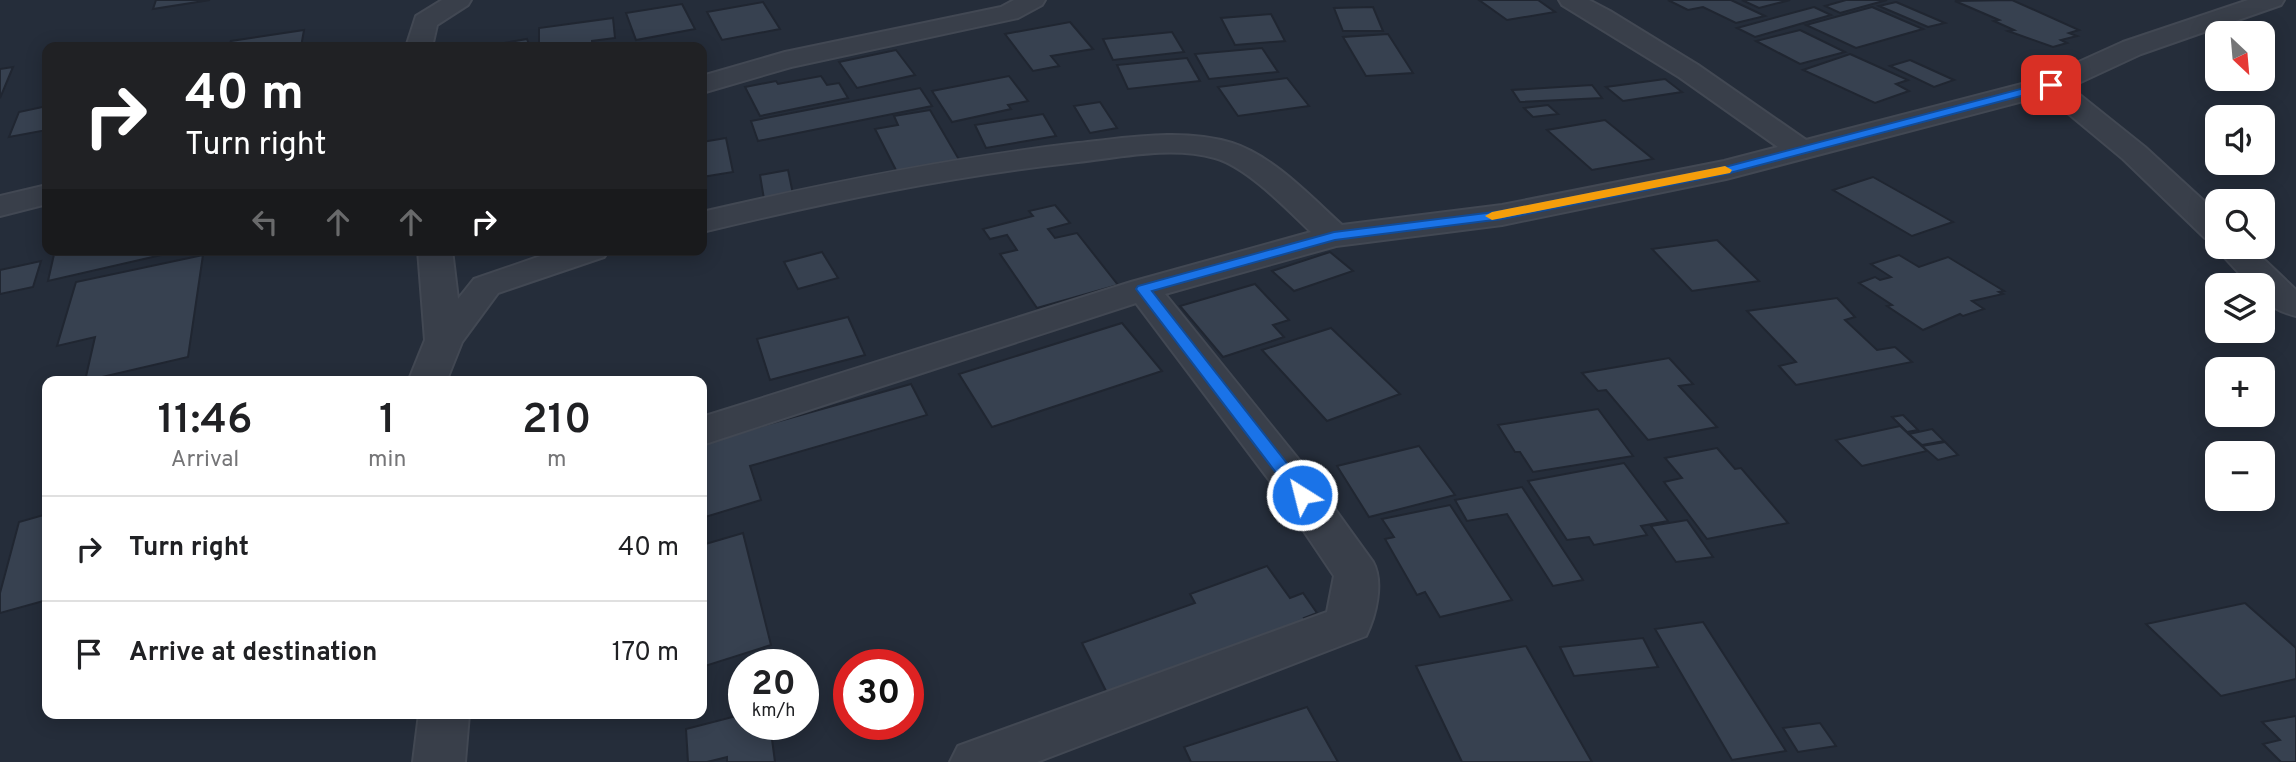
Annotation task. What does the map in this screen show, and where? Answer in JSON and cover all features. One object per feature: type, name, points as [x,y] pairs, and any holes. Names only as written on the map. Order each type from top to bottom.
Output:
[{"type":"street","points":[[420,42],[425,21],[459,0]]},
{"type":"street","points":[[707,83],[785,60],[1009,13],[1033,0]]},
{"type":"street","points":[[1571,0],[1635,35],[1716,88],[1801,150]]},
{"type":"street","points":[[707,429],[1143,289],[1334,236],[1502,215],[1726,170],[2051,85],[2132,48],[2272,0]]},
{"type":"street","points":[[2051,85],[2134,153],[2205,220]]},
{"type":"street","points":[[707,221],[846,188],[986,163],[1163,143],[1224,150],[1272,178],[1334,236]]},
{"type":"street","points":[[0,206],[42,196]]},
{"type":"street","points":[[436,256],[444,340]]},
{"type":"street","points":[[429,376],[444,340],[486,286],[574,256]]},
{"type":"street","points":[[2244,259],[2279,295],[2296,304]]},
{"type":"street","points":[[976,762],[1349,623],[1357,574],[1288,475],[1143,289]]},
{"type":"street","points":[[439,762],[443,719]]},
{"type":"building","points":[[156,0],[210,0],[153,9]]},
{"type":"building","points":[[1479,0],[1538,0],[1555,12],[1507,20]]},
{"type":"building","points":[[1668,0],[1731,0],[1765,16],[1736,23],[1703,7],[1688,10]]},
{"type":"building","points":[[1742,0],[1790,0],[1759,8]]},
{"type":"building","points":[[1846,0],[1887,0],[1840,13],[1825,6]]},
{"type":"building","points":[[2012,0],[2079,30],[2069,33],[2077,36],[2061,40],[2067,43],[2053,47],[2008,31],[2014,30],[1994,21],[1999,20],[1955,1]]},
{"type":"building","points":[[763,2],[780,29],[722,40],[707,12]]},
{"type":"building","points":[[1896,2],[1945,23],[1928,27],[1879,6]]},
{"type":"building","points":[[682,4],[695,29],[636,40],[626,13]]},
{"type":"building","points":[[1373,7],[1383,31],[1343,31],[1334,8]]},
{"type":"building","points":[[1814,7],[1831,15],[1755,37],[1737,28]]},
{"type":"building","points":[[1872,7],[1923,29],[1856,48],[1806,25]]},
{"type":"building","points":[[1271,14],[1285,41],[1235,45],[1221,18]]},
{"type":"building","points":[[613,18],[615,38],[592,42],[539,42],[539,28]]},
{"type":"building","points":[[1070,22],[1093,49],[1051,56],[1059,66],[1033,71],[1005,34]]},
{"type":"building","points":[[304,30],[302,42],[231,41]]},
{"type":"building","points":[[1800,30],[1845,52],[1800,64],[1756,41]]},
{"type":"building","points":[[1172,32],[1184,52],[1113,60],[1103,39]]},
{"type":"building","points":[[1388,34],[1413,73],[1366,76],[1343,37]]},
{"type":"building","points":[[1262,48],[1278,72],[1209,79],[1195,54]]},
{"type":"building","points":[[896,50],[915,75],[857,88],[839,62]]},
{"type":"building","points":[[1850,54],[1908,80],[1896,84],[1909,91],[1875,103],[1803,70]]},
{"type":"building","points":[[1187,58],[1200,81],[1128,89],[1117,65]]},
{"type":"building","points":[[1910,60],[1954,80],[1934,87],[1890,66]]},
{"type":"building","points":[[13,67],[0,98],[0,69]]},
{"type":"building","points":[[821,76],[827,85],[839,83],[848,98],[760,116],[745,87],[776,81],[778,84]]},
{"type":"building","points":[[1009,76],[1028,101],[1008,105],[1011,109],[952,122],[932,91]]},
{"type":"building","points":[[1287,78],[1309,106],[1238,116],[1218,87]]},
{"type":"building","points":[[1665,79],[1682,92],[1623,101],[1606,87]]},
{"type":"building","points":[[1592,85],[1602,98],[1520,102],[1512,90]]},
{"type":"building","points":[[920,88],[932,106],[758,141],[751,121]]},
{"type":"building","points":[[1100,102],[1117,128],[1090,133],[1074,106]]},
{"type":"building","points":[[1548,105],[1558,114],[1533,117],[1524,108]]},
{"type":"building","points":[[42,107],[42,131],[9,137],[19,112]]},
{"type":"building","points":[[930,110],[961,163],[899,176],[875,129],[898,125],[894,116]]},
{"type":"building","points":[[1043,114],[1056,136],[986,148],[975,125]]},
{"type":"building","points":[[1605,120],[1653,159],[1592,170],[1547,130]]},
{"type":"building","points":[[726,138],[733,172],[707,176],[707,141]]},
{"type":"building","points":[[788,170],[793,194],[764,199],[760,175]]},
{"type":"building","points":[[1873,177],[1953,222],[1912,236],[1833,190]]},
{"type":"building","points":[[1055,205],[1070,223],[1048,229],[1055,238],[1077,233],[1118,285],[1037,308],[1000,254],[1017,250],[1007,235],[990,239],[983,229],[1033,216],[1029,211]]},
{"type":"building","points":[[1717,240],[1759,281],[1692,291],[1652,249]]},
{"type":"building","points":[[822,252],[838,278],[798,289],[784,262]]},
{"type":"building","points":[[1330,252],[1353,271],[1294,291],[1272,271]]},
{"type":"building","points":[[1899,255],[1919,267],[1948,257],[2004,291],[1999,292],[2003,294],[1972,301],[1984,309],[1963,316],[1960,314],[1923,330],[1859,283],[1875,277],[1880,280],[1891,277],[1871,264]]},
{"type":"building","points":[[54,256],[157,256],[48,281]]},
{"type":"building","points":[[203,256],[188,357],[106,376],[86,376],[95,337],[57,346],[76,282]]},
{"type":"building","points":[[41,261],[33,287],[0,294],[0,270]]},
{"type":"building","points":[[1255,284],[1289,320],[1273,325],[1284,337],[1223,357],[1180,306]]},
{"type":"building","points":[[1837,298],[1855,317],[1845,320],[1877,350],[1895,347],[1912,362],[1796,385],[1779,366],[1796,362],[1747,311]]},
{"type":"building","points":[[848,317],[865,355],[770,380],[757,339]]},
{"type":"building","points":[[1122,323],[1162,371],[992,427],[959,374]]},
{"type":"building","points":[[1331,328],[1400,394],[1327,421],[1262,350]]},
{"type":"building","points":[[1669,358],[1693,384],[1679,386],[1717,427],[1648,440],[1606,390],[1598,391],[1582,373]]},
{"type":"building","points":[[911,384],[927,415],[750,466],[761,500],[707,516],[707,442]]},
{"type":"building","points":[[1598,409],[1633,456],[1533,472],[1520,452],[1515,452],[1498,425]]},
{"type":"building","points":[[1903,415],[1918,430],[1907,432],[1892,417]]},
{"type":"building","points":[[1900,426],[1927,451],[1862,466],[1836,440]]},
{"type":"building","points":[[1932,429],[1944,441],[1922,445],[1909,434]]},
{"type":"building","points":[[1945,442],[1958,455],[1938,460],[1922,446]]},
{"type":"building","points":[[1419,446],[1455,495],[1369,517],[1337,466]]},
{"type":"building","points":[[1717,448],[1735,469],[1741,468],[1788,523],[1707,539],[1664,482],[1682,478],[1665,458]]},
{"type":"building","points":[[1624,463],[1668,521],[1641,526],[1647,535],[1594,545],[1589,537],[1567,540],[1528,481]]},
{"type":"building","points":[[1522,487],[1583,580],[1553,586],[1507,514],[1467,521],[1455,500]]},
{"type":"building","points":[[1450,505],[1512,600],[1440,617],[1425,592],[1417,595],[1385,539],[1394,537],[1382,519]]},
{"type":"building","points":[[42,515],[42,601],[0,613],[0,593],[19,522]]},
{"type":"building","points":[[1687,520],[1713,557],[1676,562],[1651,526]]},
{"type":"building","points":[[743,533],[771,645],[758,649],[728,649],[728,659],[707,665],[707,544]]},
{"type":"building","points":[[1267,566],[1290,598],[1303,593],[1317,613],[1304,618],[1319,641],[1118,715],[1082,643],[1195,603],[1190,594]]},
{"type":"building","points":[[2245,603],[2296,648],[2296,679],[2221,696],[2146,624]]},
{"type":"building","points":[[1703,622],[1786,751],[1732,760],[1655,629]]},
{"type":"building","points":[[1643,638],[1658,667],[1574,676],[1560,647]]},
{"type":"building","points":[[1526,646],[1592,762],[1462,762],[1416,666]]},
{"type":"building","points":[[1307,707],[1338,762],[1191,762],[1184,747]]},
{"type":"building","points":[[2296,716],[2296,762],[2281,762],[2263,744],[2280,740],[2262,722]]},
{"type":"building","points":[[728,718],[728,740],[772,740],[775,762],[727,762],[727,757],[707,762],[688,762],[686,729]]},
{"type":"building","points":[[1820,723],[1836,746],[1798,752],[1783,728]]},
{"type":"slow traffic","points":[[1492,216],[1725,170]]},
{"type":"route","points":[[1302,495],[1143,289],[1334,236],[1502,215],[1726,170],[2051,85]]}]
